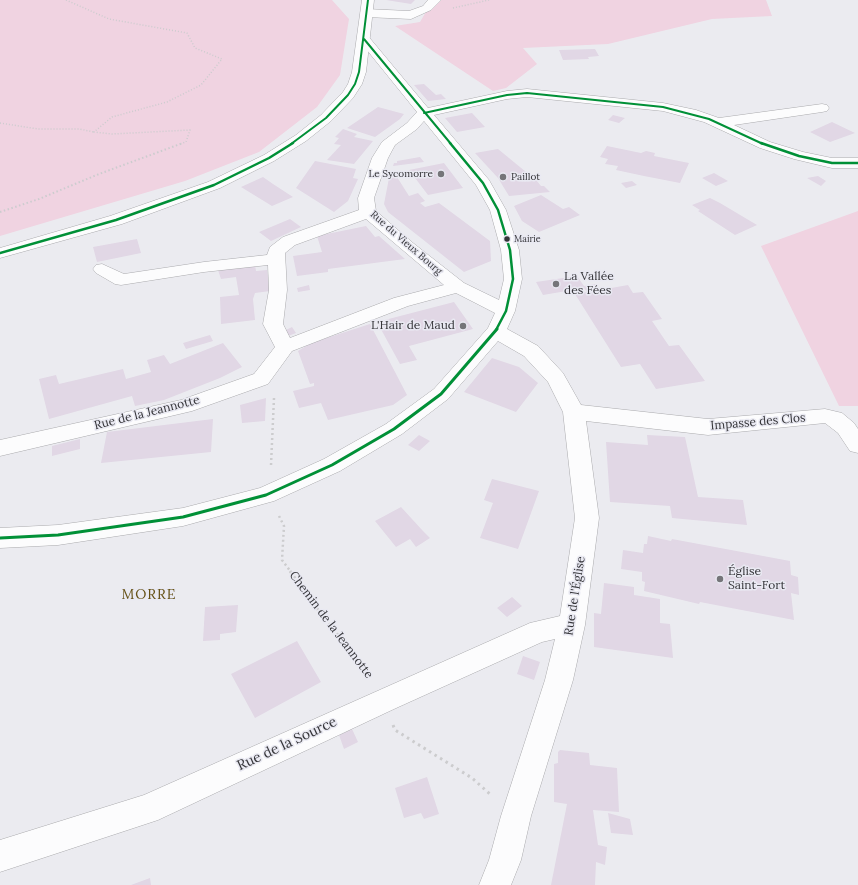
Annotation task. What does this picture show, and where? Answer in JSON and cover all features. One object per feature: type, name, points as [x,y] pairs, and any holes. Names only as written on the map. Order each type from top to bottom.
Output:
[{"type":"street","points":[[0,253],[167,203],[214,185],[269,158],[326,118],[348,95],[359,72],[368,0]]},
{"type":"street","points":[[366,13],[411,15],[427,8],[435,0]]},
{"type":"street","points":[[0,538],[58,535],[183,517],[266,495],[332,465],[394,429],[441,394],[496,331],[506,311],[513,279],[510,250],[498,210],[483,183],[364,39]]},
{"type":"street","points":[[424,113],[507,94],[526,93],[663,107],[691,113],[765,145],[799,156],[832,163],[858,163]]},
{"type":"street","points":[[717,123],[822,108]]},
{"type":"street","name":"Rue du Vieux Bourg","points":[[424,113],[412,126],[389,142],[380,158],[366,198],[368,213],[407,247],[458,287],[506,311]]},
{"type":"street","points":[[285,347],[273,324],[278,290],[276,251],[289,241],[368,213]]},
{"type":"street","points":[[102,269],[121,280],[276,259]]},
{"type":"street","points":[[261,379],[285,347],[401,302],[458,287]]},
{"type":"street","name":"Rue de l'Église","points":[[495,885],[505,860],[516,816],[559,680],[572,625],[587,518],[574,412],[556,378],[531,351],[496,331]]},
{"type":"street","name":"Rue de la Jeannotte","points":[[0,448],[185,406],[261,379]]},
{"type":"street","name":"Impasse des Clos","points":[[574,412],[708,427],[825,416],[834,418],[846,428],[858,445]]},
{"type":"street","name":"Rue de la Source","points":[[0,856],[147,809],[384,700],[539,632],[572,625]]},
{"type":"path","points":[[66,0],[109,20],[187,34],[195,48],[222,59],[201,85],[167,102],[112,117],[94,132]]},
{"type":"path","points":[[0,123],[38,129],[79,129],[112,134],[190,130],[186,142],[99,174],[39,199],[0,212]]},
{"type":"path","points":[[261,379],[274,393],[271,473],[266,495]]},
{"type":"path","name":"Chemin de la Jeannotte","points":[[266,495],[284,526],[282,560],[321,614],[368,672],[384,700],[395,730],[472,778],[516,816]]},
{"type":"shaded area","points":[[0,0],[332,0],[349,19],[340,75],[317,107],[259,152],[185,181],[0,236]]},
{"type":"shaded area","points":[[433,0],[766,0],[772,16],[712,19],[608,44],[523,48],[537,64],[506,88],[493,91],[395,26],[420,22]]},
{"type":"shaded area","points":[[858,211],[858,406],[839,406],[761,246]]},
{"type":"building","points":[[386,0],[415,0],[411,4]]},
{"type":"building","points":[[595,49],[599,56],[588,57],[589,59],[563,60],[559,50]]},
{"type":"building","points":[[424,84],[436,95],[441,94],[446,99],[428,101],[414,85]]},
{"type":"building","points":[[378,107],[404,114],[400,119],[375,137],[347,128]]},
{"type":"building","points":[[472,113],[485,127],[457,132],[445,118]]},
{"type":"building","points":[[613,115],[625,118],[619,123],[608,120]]},
{"type":"building","points":[[832,122],[855,133],[830,142],[810,132]]},
{"type":"building","points":[[343,129],[357,134],[354,137],[373,141],[354,164],[327,160],[341,145],[334,144],[339,138],[335,137]]},
{"type":"building","points":[[607,146],[641,153],[646,151],[655,153],[654,156],[689,163],[680,183],[644,176],[616,170],[618,166],[605,164],[608,159],[600,157]]},
{"type":"building","points":[[498,149],[550,192],[509,196],[498,178],[475,153]]},
{"type":"building","points":[[420,157],[424,162],[393,166],[394,163],[397,163],[397,161]]},
{"type":"building","points":[[315,161],[356,169],[353,178],[358,179],[348,201],[334,212],[296,188]]},
{"type":"building","points":[[444,163],[463,188],[428,195],[409,170]]},
{"type":"building","points":[[714,173],[728,181],[716,186],[702,178]]},
{"type":"building","points":[[818,176],[826,181],[821,186],[807,178]]},
{"type":"building","points":[[263,177],[293,197],[272,206],[241,187]]},
{"type":"building","points":[[397,177],[409,196],[418,193],[425,201],[420,203],[425,207],[439,203],[490,241],[491,261],[464,272],[388,212],[384,204],[389,178]]},
{"type":"building","points":[[632,181],[637,185],[626,188],[621,183]]},
{"type":"building","points":[[541,195],[563,209],[569,207],[580,215],[539,232],[522,221],[514,206]]},
{"type":"building","points":[[710,198],[757,225],[735,235],[698,211],[700,210],[692,205]]},
{"type":"building","points":[[290,219],[301,227],[271,241],[259,232]]},
{"type":"building","points":[[366,226],[375,237],[379,236],[405,259],[328,269],[328,272],[297,276],[293,256],[322,252],[317,236]]},
{"type":"building","points":[[137,239],[141,253],[97,262],[93,247]]},
{"type":"building","points":[[255,265],[256,271],[267,270],[270,291],[255,293],[253,299],[255,320],[221,324],[220,297],[239,295],[236,277],[221,279],[218,270]]},
{"type":"building","points":[[577,276],[584,286],[596,284],[600,290],[628,285],[633,293],[643,292],[662,319],[652,321],[669,346],[679,345],[705,381],[656,389],[640,364],[621,367],[575,294],[587,292],[584,288],[543,295],[536,282]]},
{"type":"building","points":[[309,285],[310,290],[298,292],[297,288]]},
{"type":"building","points":[[454,302],[473,329],[409,346],[417,360],[400,364],[377,322]]},
{"type":"building","points":[[370,324],[407,395],[393,405],[328,420],[321,403],[299,408],[293,391],[314,386],[314,383],[310,384],[298,351],[311,343]]},
{"type":"building","points":[[292,327],[296,333],[288,336],[284,331]]},
{"type":"building","points":[[210,335],[213,341],[186,349],[183,343]]},
{"type":"building","points":[[223,343],[242,367],[220,378],[164,400],[135,406],[132,396],[49,419],[39,379],[56,375],[59,384],[123,369],[126,379],[151,372],[147,360],[164,355],[170,364]]},
{"type":"building","points":[[492,358],[519,367],[538,383],[516,412],[464,392]]},
{"type":"building","points":[[266,398],[265,421],[242,423],[240,405]]},
{"type":"building","points":[[213,419],[211,452],[101,463],[107,432]]},
{"type":"building","points":[[419,435],[430,441],[419,451],[408,445]]},
{"type":"building","points":[[647,435],[685,437],[698,497],[743,500],[747,525],[672,518],[670,506],[610,502],[606,442],[648,445]]},
{"type":"building","points":[[80,439],[80,449],[52,456],[52,446]]},
{"type":"building","points":[[492,479],[539,491],[518,549],[480,538],[493,503],[484,500]]},
{"type":"building","points":[[401,507],[430,538],[416,547],[410,539],[396,547],[375,521]]},
{"type":"building","name":"Église Saint-Fort","points":[[648,536],[671,541],[672,539],[790,561],[791,575],[798,577],[799,595],[791,593],[794,620],[700,602],[699,604],[644,591],[645,582],[642,581],[642,572],[621,569],[623,550],[643,553],[644,544],[647,544]]},
{"type":"building","points":[[604,583],[634,587],[634,595],[660,599],[660,623],[670,624],[673,658],[594,647],[594,613],[601,614]]},
{"type":"building","points":[[512,597],[522,606],[507,617],[497,608]]},
{"type":"building","points":[[238,605],[236,632],[220,634],[220,640],[203,641],[205,607]]},
{"type":"building","points":[[297,641],[321,682],[255,718],[231,674]]},
{"type":"building","points":[[523,656],[540,662],[534,680],[517,674]]},
{"type":"building","points":[[352,729],[358,742],[344,749],[339,735]]},
{"type":"building","points":[[560,750],[589,753],[590,765],[617,768],[619,812],[593,810],[598,845],[607,847],[605,865],[596,862],[595,885],[551,885],[567,804],[554,802],[554,764],[558,763],[558,752]]},
{"type":"building","points":[[427,777],[439,814],[424,819],[421,813],[404,818],[395,788]]},
{"type":"building","points":[[608,813],[630,819],[633,835],[611,833]]},
{"type":"building","points":[[150,878],[151,885],[131,885]]},
{"type":"transit line","points":[[0,253],[116,220],[214,185],[269,158],[301,138],[326,118],[348,95],[355,84],[359,72],[368,0]]},
{"type":"transit line","points":[[0,538],[58,535],[183,517],[266,495],[332,465],[394,429],[441,394],[496,331],[506,311],[513,279],[510,250],[498,210],[483,183],[364,39]]},
{"type":"transit line","points":[[424,113],[507,95],[527,93],[663,107],[709,119],[765,145],[799,156],[832,163],[858,163]]},
{"type":"place","name":"Le Sycomorre","points":[[441,174]]},
{"type":"place","name":"Paillot","points":[[503,177]]},
{"type":"place","name":"Mairie","points":[[507,239]]},
{"type":"place","name":"La Vallée des Fées","points":[[556,284]]},
{"type":"place","name":"L'Hair de Maud","points":[[463,326]]},
{"type":"place","name":"Église Saint-Fort","points":[[720,579]]},
{"type":"district","name":"MORRE","points":[[149,595]]}]
